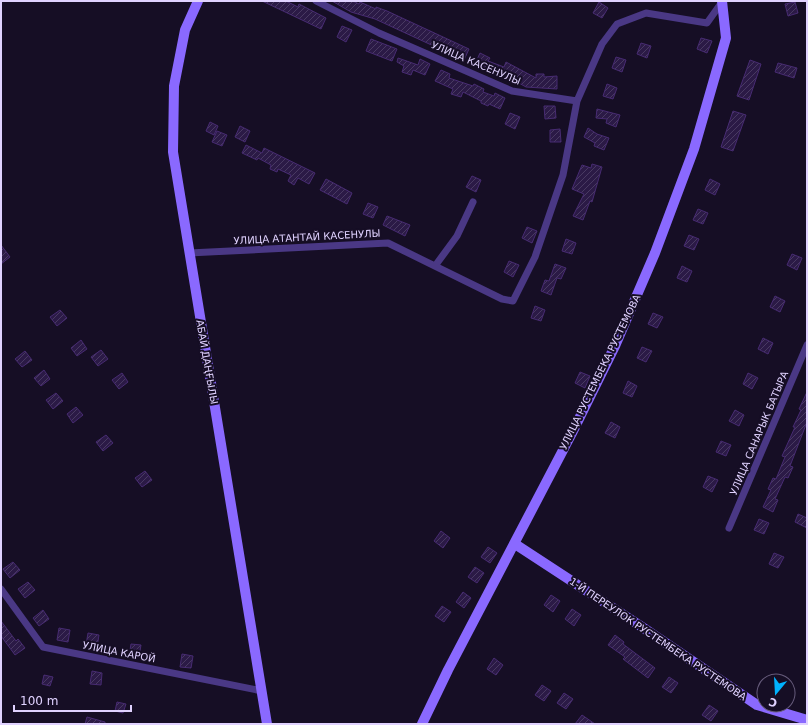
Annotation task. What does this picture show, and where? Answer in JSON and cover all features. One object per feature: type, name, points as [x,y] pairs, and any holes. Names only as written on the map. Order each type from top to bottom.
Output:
[{"type":"street","name":"АБАЙ ДАҢҒЫЛЫ","points":[[198,1],[185,30],[174,86],[173,152],[262,691],[266,724]]},
{"type":"street","name":"УЛИЦА КАСЕНУЛЫ","points":[[316,1],[379,33],[512,91],[577,100]]},
{"type":"street","points":[[577,100],[602,44],[617,24],[646,14],[707,23],[723,1]]},
{"type":"street","name":"УЛИЦА РУСТЕМБЕКА РУСТЕМОВА","points":[[422,724],[448,670],[515,544],[615,346],[655,253],[694,149],[726,38],[723,1]]},
{"type":"street","name":"УЛИЦА АТАНТАЙ КАСЕНУЛЫ","points":[[189,253],[388,243],[502,299],[513,301],[535,257],[563,175],[577,100]]},
{"type":"street","points":[[435,266],[457,236],[473,202]]},
{"type":"street","name":"УЛИЦА САНАРЫК БАТЫРА","points":[[729,528],[807,345]]},
{"type":"street","name":"1-Й ПЕРЕУЛОК РУСТЕМБЕКА РУСТЕМОВА","points":[[515,544],[651,633],[757,705],[807,720]]},
{"type":"street","name":"УЛИЦА КАРОЙ","points":[[1,589],[42,647],[262,691]]},
{"type":"building","points":[[262,1],[286,1],[298,7],[299,4],[326,18],[321,29]]},
{"type":"building","points":[[332,1],[353,1],[359,4],[360,2],[376,9],[376,7],[469,49],[464,60],[375,19],[351,12]]},
{"type":"building","points":[[599,2],[608,8],[602,18],[593,13]]},
{"type":"building","points":[[795,2],[798,13],[788,16],[785,4]]},
{"type":"building","points":[[342,26],[352,30],[346,42],[337,37]]},
{"type":"building","points":[[701,38],[712,41],[707,53],[697,49]]},
{"type":"building","points":[[371,39],[397,49],[392,61],[366,51]]},
{"type":"building","points":[[641,43],[651,46],[647,58],[637,54]]},
{"type":"building","points":[[480,53],[490,58],[488,61],[504,67],[506,62],[536,78],[536,74],[544,74],[544,77],[557,76],[557,89],[526,87],[501,73],[499,76],[492,73],[475,64]]},
{"type":"building","points":[[616,57],[626,60],[622,72],[612,68]]},
{"type":"building","points":[[398,58],[418,65],[420,59],[430,64],[425,75],[413,70],[411,75],[402,72],[404,66],[397,62]]},
{"type":"building","points":[[750,60],[761,64],[749,100],[737,96]]},
{"type":"building","points":[[778,63],[797,68],[794,78],[775,72]]},
{"type":"building","points":[[441,70],[450,74],[449,78],[473,86],[474,84],[484,89],[483,92],[494,96],[495,93],[505,98],[500,109],[489,104],[488,106],[481,103],[481,101],[463,92],[461,97],[451,94],[453,89],[435,81]]},
{"type":"building","points":[[607,84],[617,88],[613,99],[603,96]]},
{"type":"building","points":[[544,106],[555,106],[556,118],[545,119]]},
{"type":"building","points":[[597,109],[620,115],[616,127],[606,123],[607,119],[596,118]]},
{"type":"building","points":[[733,111],[746,115],[733,151],[721,147]]},
{"type":"building","points":[[510,113],[520,117],[515,129],[505,124]]},
{"type":"building","points":[[210,122],[218,126],[214,135],[206,131]]},
{"type":"building","points":[[240,126],[250,131],[245,142],[235,137]]},
{"type":"building","points":[[588,128],[597,134],[609,138],[604,150],[594,146],[595,143],[584,137]]},
{"type":"building","points":[[560,129],[561,142],[550,142],[550,130]]},
{"type":"building","points":[[217,131],[227,135],[222,146],[212,142]]},
{"type":"building","points":[[246,145],[262,153],[264,148],[315,173],[309,184],[298,178],[294,185],[288,181],[291,175],[278,169],[277,172],[270,169],[271,165],[258,158],[257,160],[242,153]]},
{"type":"building","points":[[592,164],[602,167],[592,202],[590,201],[583,220],[573,216],[584,194],[572,189],[582,165],[591,168]]},
{"type":"building","points":[[472,176],[481,180],[476,192],[466,187]]},
{"type":"building","points":[[326,179],[352,193],[347,204],[320,190]]},
{"type":"building","points":[[710,179],[720,184],[715,195],[705,190]]},
{"type":"building","points":[[368,203],[378,207],[373,218],[363,214]]},
{"type":"building","points":[[698,209],[708,213],[703,224],[693,220]]},
{"type":"building","points":[[387,216],[410,225],[405,236],[383,225]]},
{"type":"building","points":[[527,227],[537,231],[532,243],[522,238]]},
{"type":"building","points":[[689,235],[699,239],[694,250],[684,246]]},
{"type":"building","points":[[566,239],[576,243],[572,254],[562,251]]},
{"type":"building","points":[[1,245],[10,257],[1,264]]},
{"type":"building","points":[[792,254],[802,258],[797,270],[787,265]]},
{"type":"building","points":[[509,261],[519,265],[513,277],[504,272]]},
{"type":"building","points":[[555,264],[566,268],[561,279],[557,278],[551,295],[541,291],[545,280],[549,281]]},
{"type":"building","points":[[682,266],[692,271],[687,282],[677,278]]},
{"type":"building","points":[[775,296],[785,301],[780,312],[770,307]]},
{"type":"building","points":[[535,306],[545,310],[541,321],[531,318]]},
{"type":"building","points":[[60,310],[67,318],[57,326],[50,317]]},
{"type":"building","points":[[653,313],[663,317],[657,328],[648,324]]},
{"type":"building","points":[[763,338],[773,343],[768,354],[758,349]]},
{"type":"building","points":[[81,340],[87,349],[77,356],[71,348]]},
{"type":"building","points":[[642,347],[652,351],[646,362],[637,358]]},
{"type":"building","points":[[101,350],[108,359],[98,366],[91,357]]},
{"type":"building","points":[[25,351],[32,360],[22,367],[15,359]]},
{"type":"building","points":[[44,370],[50,379],[41,386],[34,378]]},
{"type":"building","points":[[580,372],[590,376],[585,388],[575,383]]},
{"type":"building","points":[[122,373],[128,382],[119,389],[112,380]]},
{"type":"building","points":[[748,373],[758,378],[752,389],[743,384]]},
{"type":"building","points":[[628,381],[637,386],[632,397],[623,393]]},
{"type":"building","points":[[807,392],[807,422],[790,466],[793,467],[788,478],[785,477],[775,499],[778,500],[773,512],[763,507],[771,490],[768,489],[773,478],[776,479],[785,457],[782,456],[795,427],[793,427],[801,410],[799,409]]},
{"type":"building","points":[[56,393],[63,401],[53,409],[46,400]]},
{"type":"building","points":[[76,407],[83,415],[73,423],[67,414]]},
{"type":"building","points":[[735,410],[744,415],[739,426],[729,421]]},
{"type":"building","points":[[611,422],[620,427],[615,438],[605,433]]},
{"type":"building","points":[[106,435],[113,443],[103,451],[96,442]]},
{"type":"building","points":[[721,441],[731,445],[726,456],[716,452]]},
{"type":"building","points":[[145,471],[152,480],[142,487],[135,478]]},
{"type":"building","points":[[708,476],[718,480],[712,492],[703,487]]},
{"type":"building","points":[[798,514],[807,518],[807,528],[795,522]]},
{"type":"building","points":[[759,519],[769,523],[764,534],[754,530]]},
{"type":"building","points":[[441,531],[450,538],[443,548],[434,541]]},
{"type":"building","points":[[488,547],[497,553],[490,563],[481,557]]},
{"type":"building","points":[[774,553],[784,557],[778,568],[769,564]]},
{"type":"building","points":[[13,562],[20,570],[10,578],[3,569]]},
{"type":"building","points":[[475,567],[484,573],[477,583],[468,577]]},
{"type":"building","points":[[28,582],[35,590],[25,598],[18,589]]},
{"type":"building","points":[[463,592],[471,598],[464,608],[456,602]]},
{"type":"building","points":[[551,595],[560,601],[553,612],[544,605]]},
{"type":"building","points":[[442,606],[451,612],[444,622],[435,616]]},
{"type":"building","points":[[572,609],[581,615],[574,626],[565,619]]},
{"type":"building","points":[[43,610],[49,619],[39,626],[33,618]]},
{"type":"building","points":[[1,621],[16,641],[18,639],[25,648],[15,655],[1,636]]},
{"type":"building","points":[[59,628],[70,630],[68,642],[57,640]]},
{"type":"building","points":[[88,633],[99,635],[97,647],[86,645]]},
{"type":"building","points":[[615,635],[624,642],[623,644],[655,668],[648,678],[623,659],[625,657],[608,645]]},
{"type":"building","points":[[131,644],[141,645],[139,657],[129,656]]},
{"type":"building","points":[[182,654],[193,656],[191,668],[180,667]]},
{"type":"building","points":[[494,658],[503,665],[496,675],[487,669]]},
{"type":"building","points":[[92,671],[102,673],[101,685],[90,684]]},
{"type":"building","points":[[44,675],[53,677],[50,686],[42,684]]},
{"type":"building","points":[[669,677],[678,683],[671,693],[662,687]]},
{"type":"building","points":[[542,685],[551,691],[544,701],[535,695]]},
{"type":"building","points":[[564,693],[573,699],[566,709],[557,703]]},
{"type":"building","points":[[117,702],[126,704],[123,713],[115,711]]},
{"type":"building","points":[[709,705],[718,711],[711,721],[702,715]]},
{"type":"building","points":[[582,715],[595,724],[575,724]]},
{"type":"building","points":[[87,717],[105,722],[105,724],[85,724]]}]
